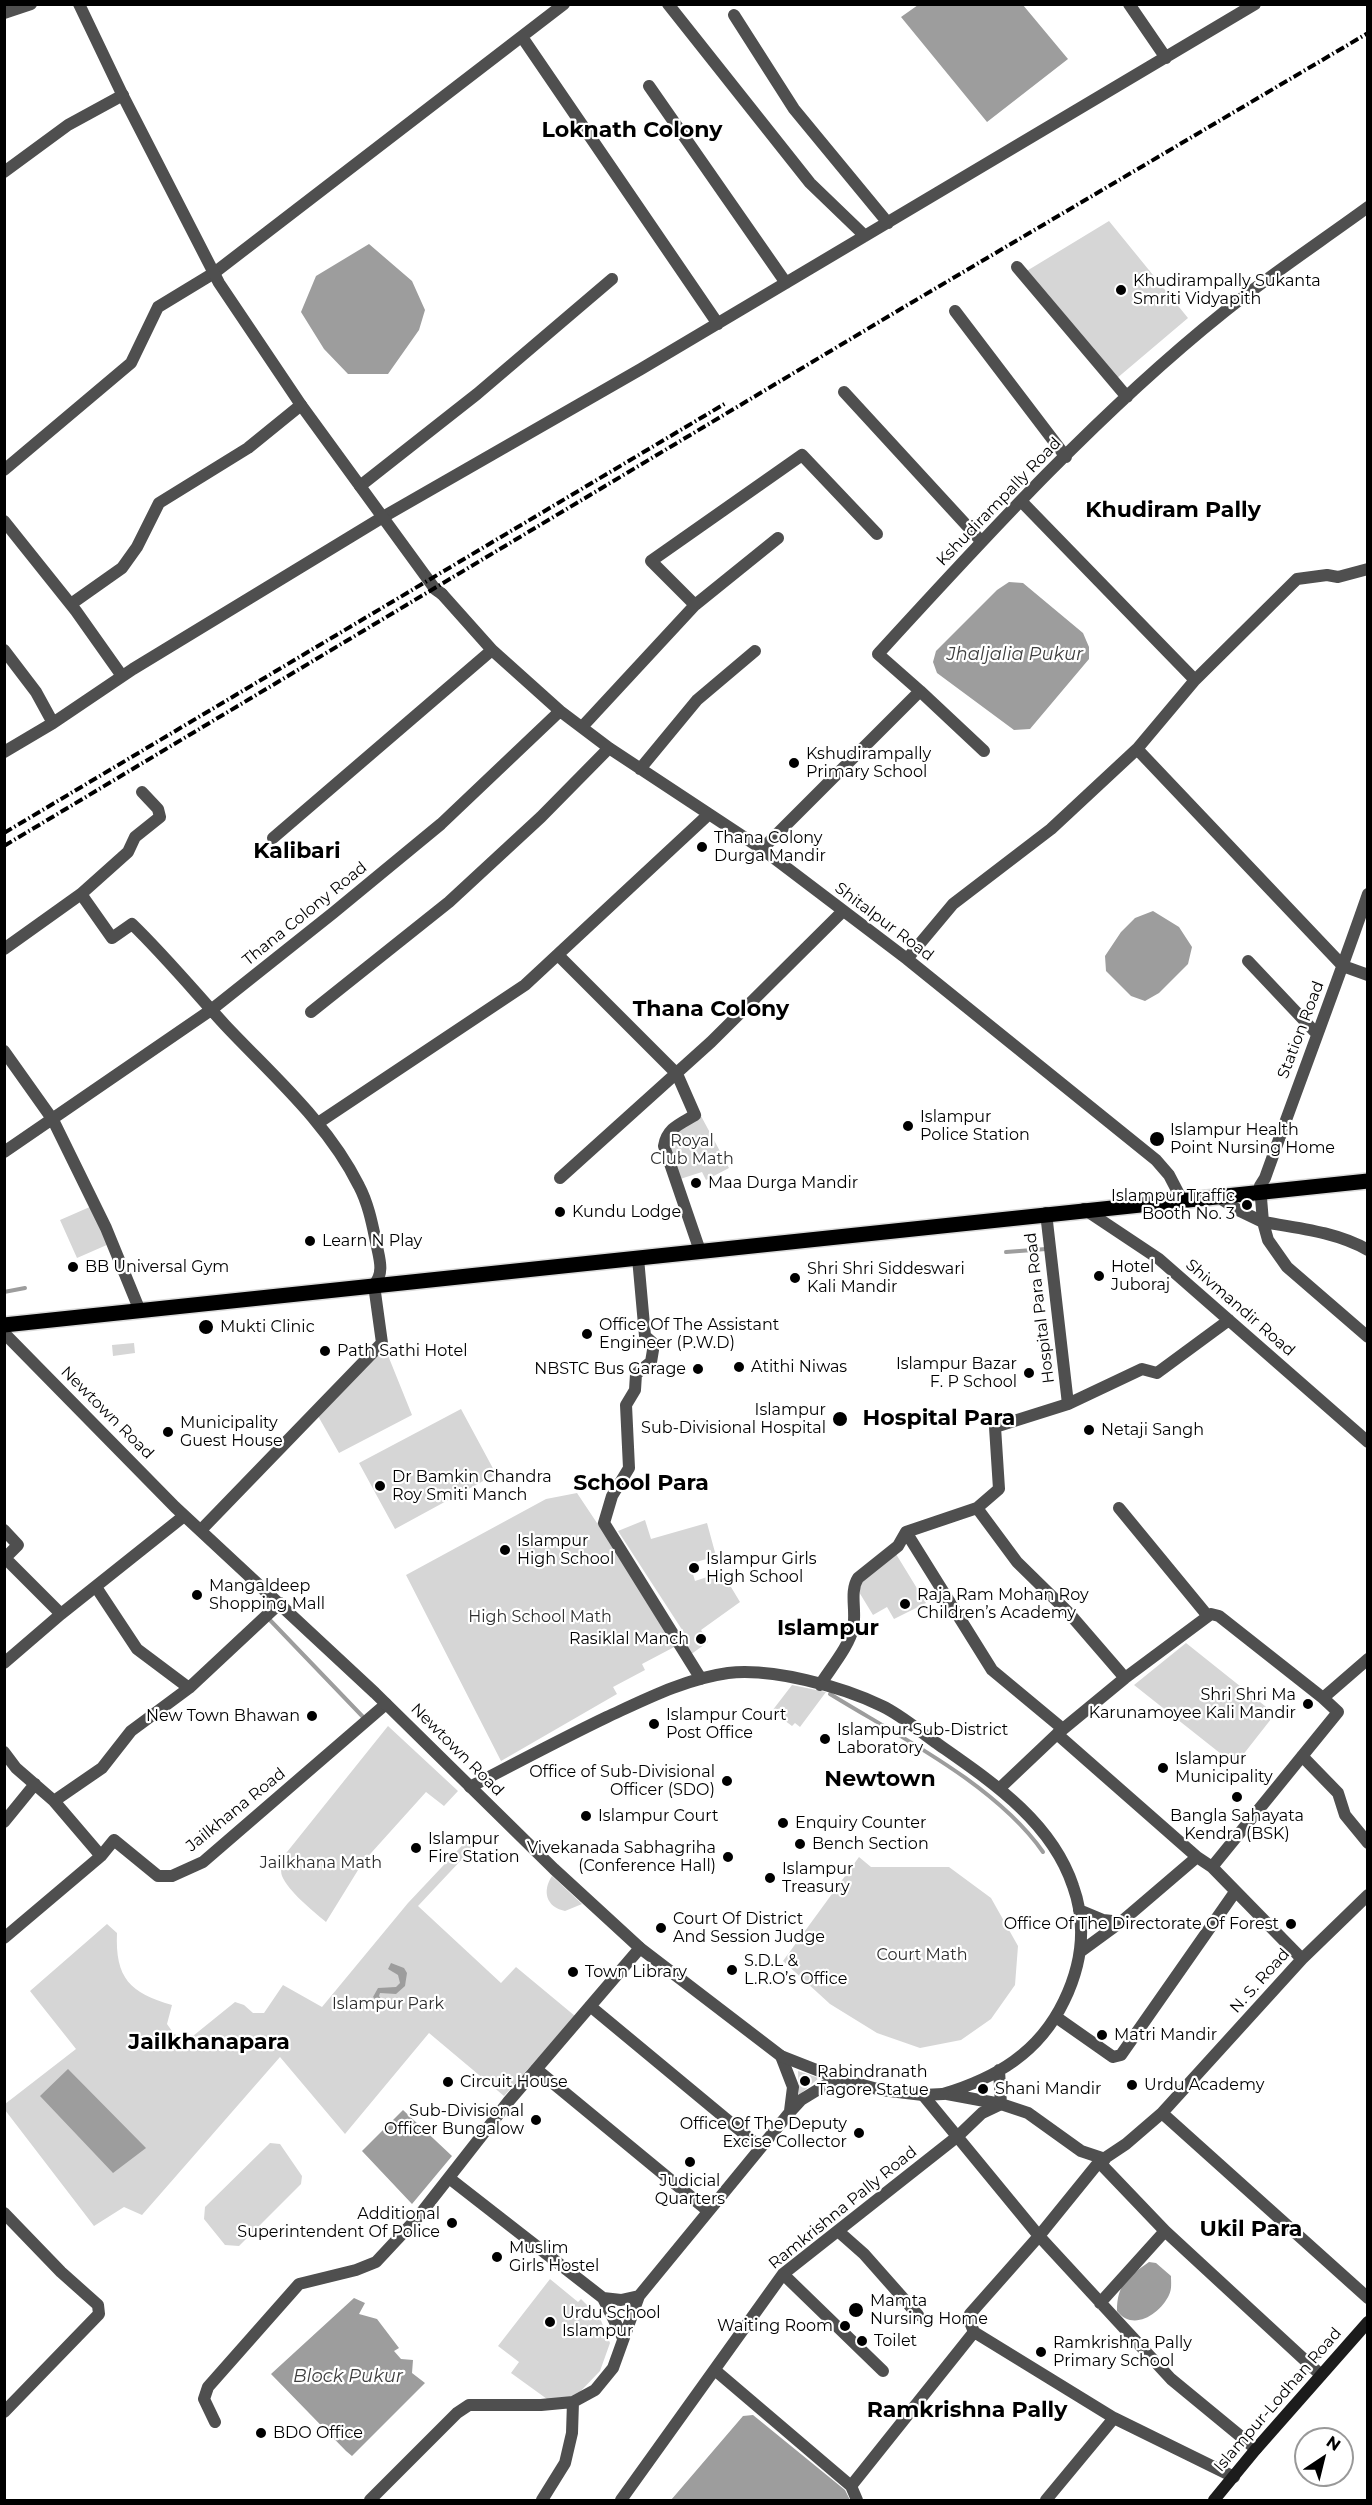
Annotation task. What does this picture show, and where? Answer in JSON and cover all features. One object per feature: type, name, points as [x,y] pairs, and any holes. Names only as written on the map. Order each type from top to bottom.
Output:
[{"type":"main road","points":[[4,1325],[1182,1200],[1217,1196],[1263,1184],[1368,1181]]},
{"type":"main road","name":"Islampur-Lodhan Road","points":[[1214,2500],[1368,2322]]},
{"type":"street","points":[[4,13],[31,4]]},
{"type":"street","name":"Shitalpur Road","points":[[79,4],[214,273],[301,405],[435,589],[492,650],[560,711],[609,748],[762,849],[906,959],[1156,1160],[1169,1175],[1182,1200]]},
{"type":"street","points":[[4,470],[131,363],[158,307],[214,273],[564,4]]},
{"type":"street","points":[[668,4],[810,183],[865,236]]},
{"type":"street","points":[[1129,4],[1166,58]]},
{"type":"street","points":[[4,752],[53,723],[122,676],[382,517],[718,324],[1255,4]]},
{"type":"street","points":[[734,15],[794,109],[888,223]]},
{"type":"street","points":[[522,37],[718,324]]},
{"type":"street","points":[[649,86],[786,283]]},
{"type":"street","points":[[4,172],[69,124],[123,95]]},
{"type":"street","name":"Kshudirampally Road","points":[[920,691],[878,654],[981,541],[1127,397],[1224,312],[1368,207]]},
{"type":"street","points":[[1017,267],[1127,397]]},
{"type":"street","points":[[360,486],[477,394],[612,279]]},
{"type":"street","points":[[955,311],[1066,457]]},
{"type":"street","points":[[844,392],[981,541]]},
{"type":"street","points":[[71,604],[122,568],[137,547],[159,503],[248,448],[301,405]]},
{"type":"street","points":[[696,605],[651,561],[802,454],[877,534]]},
{"type":"street","points":[[1021,501],[1195,680]]},
{"type":"street","points":[[4,521],[71,604],[122,676]]},
{"type":"street","points":[[582,727],[696,605],[778,538]]},
{"type":"street","points":[[906,959],[953,904],[1051,830],[1137,749],[1195,680],[1297,579],[1327,575],[1338,577],[1368,569]]},
{"type":"street","points":[[4,650],[36,693],[53,723]]},
{"type":"street","points":[[273,838],[492,650]]},
{"type":"street","points":[[640,769],[698,700],[755,651]]},
{"type":"street","points":[[762,849],[920,691],[984,751]]},
{"type":"street","name":"Thana Colony Road","points":[[4,1152],[211,1010],[441,824],[560,711]]},
{"type":"street","points":[[311,1012],[449,902],[541,817],[609,748]]},
{"type":"street","points":[[1137,749],[1343,966],[1368,975]]},
{"type":"street","points":[[4,949],[81,894],[128,852],[135,837],[160,817],[158,809],[142,792]]},
{"type":"street","points":[[318,1124],[525,985],[709,814]]},
{"type":"street","points":[[81,894],[112,938],[132,924],[318,1124],[355,1179],[370,1214],[381,1265],[381,1277],[374,1285],[382,1342],[201,1530]]},
{"type":"street","name":"Station Road","points":[[1263,1184],[1368,894]]},
{"type":"street","points":[[560,1178],[677,1074],[842,912]]},
{"type":"street","points":[[558,955],[677,1074],[695,1115],[671,1129],[664,1146],[700,1251]]},
{"type":"street","points":[[1248,961],[1316,1033]]},
{"type":"street","points":[[4,1051],[53,1120],[106,1228],[140,1311]]},
{"type":"street","points":[[1263,1184],[1263,1222],[1268,1240],[1287,1267],[1368,1337]]},
{"type":"street","points":[[1217,1196],[1238,1210],[1263,1222],[1307,1229],[1368,1250]]},
{"type":"street","name":"Shivmandir Road","points":[[1084,1209],[1159,1259],[1368,1442]]},
{"type":"street","name":"Hospital Para Road","points":[[906,1532],[977,1508],[999,1489],[995,1427],[1068,1404],[1046,1213]]},
{"type":"street","points":[[638,1258],[645,1336],[654,1344],[651,1362],[636,1374],[635,1390],[626,1405],[629,1468],[612,1496],[604,1523],[701,1678]]},
{"type":"street","points":[[1068,1404],[1142,1370],[1156,1373],[1229,1320]]},
{"type":"street","name":"Newtown Road","points":[[4,1333],[184,1516],[280,1603],[554,1869],[640,1948],[781,2056],[837,2078],[881,2090],[923,2095],[942,2094]]},
{"type":"street","points":[[977,1508],[1017,1562],[1068,1612],[1125,1678]]},
{"type":"street","points":[[1119,1508],[1208,1615]]},
{"type":"street","points":[[4,1663],[61,1614],[184,1516]]},
{"type":"street","points":[[4,1530],[18,1545],[5,1558],[61,1614]]},
{"type":"street","points":[[820,1684],[851,1636],[854,1620],[854,1584],[858,1578],[898,1546],[906,1532],[992,1670],[1197,1857],[1212,1867],[1302,1959]]},
{"type":"street","points":[[96,1587],[137,1649],[189,1688]]},
{"type":"street","points":[[54,1801],[102,1768],[131,1731],[189,1688],[280,1603]]},
{"type":"street","points":[[1000,1788],[1060,1732],[1125,1678],[1208,1615],[1219,1616],[1338,1712],[1212,1867]]},
{"type":"street","points":[[1323,1698],[1368,1659]]},
{"type":"street","points":[[470,1787],[652,1696],[701,1678],[729,1673],[766,1674],[820,1684],[891,1711],[1000,1788],[1033,1821],[1055,1849],[1073,1885],[1082,1932],[1076,1977],[1056,2018],[1036,2043],[976,2084],[942,2094]]},
{"type":"street","name":"Jailkhana Road","points":[[101,1856],[114,1840],[158,1875],[172,1876],[203,1862],[386,1704]]},
{"type":"street","points":[[4,1752],[16,1768],[54,1801],[101,1856],[4,1938]]},
{"type":"street","points":[[1302,1756],[1338,1793],[1345,1815],[1368,1844]]},
{"type":"street","points":[[4,1821],[35,1784]]},
{"type":"street","points":[[1080,1952],[1121,1922],[1197,1857]]},
{"type":"street","points":[[1056,2018],[1113,2057],[1121,2055],[1235,1892]]},
{"type":"street","name":"N. S. Road","points":[[974,2332],[970,2314],[1102,2160],[1126,2144],[1162,2113],[1302,1959],[1368,1895]]},
{"type":"street","points":[[1079,1910],[1103,1920],[1121,1922]]},
{"type":"street","points":[[215,2422],[204,2399],[208,2387],[299,2284],[356,2270],[376,2262],[418,2217],[536,2070],[640,1948]]},
{"type":"street","points":[[590,2006],[760,2147]]},
{"type":"street","points":[[781,2056],[793,2087],[790,2112]]},
{"type":"street","points":[[536,2070],[707,2210]]},
{"type":"street","points":[[999,2070],[1001,2104]]},
{"type":"street","points":[[370,2500],[457,2413],[469,2405],[541,2405],[573,2402],[595,2390],[613,2367],[639,2296],[707,2210],[790,2112],[801,2100],[837,2078]]},
{"type":"street","points":[[942,2094],[1001,2104],[1028,2113],[1081,2151],[1102,2160],[1165,2231],[1321,2375]]},
{"type":"street","points":[[923,2095],[1039,2236],[1100,2303],[1172,2379],[1256,2449]]},
{"type":"street","name":"Ramkrishna Pally Road","points":[[621,2500],[716,2371],[783,2274],[958,2136],[982,2113],[1001,2104]]},
{"type":"street","points":[[1162,2113],[1368,2298]]},
{"type":"street","points":[[449,2178],[603,2298],[623,2338]]},
{"type":"street","points":[[4,2213],[61,2272],[98,2305],[99,2314],[4,2412]]},
{"type":"street","points":[[838,2231],[864,2254],[918,2315]]},
{"type":"street","points":[[1100,2303],[1165,2231]]},
{"type":"street","points":[[783,2274],[883,2370]]},
{"type":"street","points":[[603,2298],[621,2300],[639,2296]]},
{"type":"street","points":[[852,2486],[974,2332],[1114,2418],[1234,2477]]},
{"type":"street","points":[[716,2371],[852,2486],[857,2500]]},
{"type":"street","points":[[542,2500],[566,2463],[572,2433],[573,2402]]},
{"type":"street","points":[[1046,2500],[1114,2418]]},
{"type":"green space","name":"Khudirampally Sukanta Smriti Vidyapith","points":[[1109,221],[1188,318],[1116,379],[1025,272]]},
{"type":"green space","name":"Royal Club Math","points":[[701,1116],[729,1168],[706,1180],[702,1172],[677,1180],[669,1156],[670,1137]]},
{"type":"green space","points":[[92,1206],[109,1244],[77,1258],[60,1220]]},
{"type":"green space","points":[[134,1343],[135,1353],[113,1356],[112,1345]]},
{"type":"green space","points":[[385,1348],[412,1415],[339,1453],[318,1416]]},
{"type":"green space","points":[[461,1409],[496,1474],[395,1529],[359,1463]]},
{"type":"green space","name":"High School Math","points":[[577,1493],[597,1523],[600,1521],[678,1645],[642,1664],[645,1670],[613,1687],[617,1694],[501,1761],[406,1575],[546,1499]]},
{"type":"green space","points":[[645,1520],[651,1539],[707,1523],[716,1556],[690,1564],[695,1581],[722,1572],[740,1602],[701,1630],[708,1642],[690,1655],[685,1646],[690,1642],[618,1531]]},
{"type":"green space","points":[[896,1554],[926,1603],[894,1619],[887,1607],[873,1615],[859,1592],[863,1578]]},
{"type":"green space","points":[[1186,1643],[1275,1714],[1235,1765],[1134,1685]]},
{"type":"green space","points":[[792,1685],[826,1692],[800,1727],[795,1723],[792,1726],[772,1711]]},
{"type":"green space","name":"Jailkhana Math","points":[[388,1726],[458,1791],[444,1806],[426,1792],[363,1862],[326,1922],[285,1882],[281,1871],[283,1857]]},
{"type":"green space","name":"Islampur Park","points":[[473,1834],[480,1840],[418,1906],[501,1983],[516,1967],[575,2016],[504,2096],[429,2033],[345,2134],[280,2057],[142,2215],[124,2207],[94,2226],[5,2110],[5,2104],[76,2049],[30,1991],[107,1924],[117,1933],[119,1962],[128,1981],[145,1995],[172,2005],[167,2024],[174,2034],[188,2040],[235,2002],[244,2005],[253,2013],[264,2013],[283,1985],[322,2007],[408,1903]]},
{"type":"green space","name":"Court Math","points":[[859,1857],[871,1867],[949,1867],[991,1898],[1018,1946],[1015,1985],[991,2019],[961,2040],[920,2048],[877,2033],[830,2004],[783,1961]]},
{"type":"green space","points":[[552,1876],[582,1904],[565,1911],[554,1906],[547,1893]]},
{"type":"green space","points":[[798,2071],[819,2078],[799,2095]]},
{"type":"green space","points":[[270,2143],[280,2144],[302,2176],[301,2184],[239,2246],[225,2245],[204,2219],[205,2207]]},
{"type":"green space","name":"Urdu School Islampur","points":[[550,2279],[578,2302],[581,2299],[600,2318],[610,2343],[600,2371],[575,2397],[547,2399],[511,2373],[519,2362],[498,2346]]},
{"type":"water","points":[[918,5],[1023,5],[1068,59],[987,122],[901,17]]},
{"type":"water","points":[[369,244],[412,281],[425,310],[419,330],[388,374],[348,374],[324,349],[301,312],[316,276]]},
{"type":"water","name":"Jhaljalia Pukur","points":[[1009,582],[1023,583],[1083,633],[1089,647],[1089,659],[1030,729],[1014,730],[937,673],[933,662],[936,651],[997,590]]},
{"type":"water","points":[[1153,911],[1179,927],[1192,947],[1188,964],[1159,993],[1145,1001],[1131,996],[1106,971],[1105,956],[1121,932],[1135,918]]},
{"type":"water","points":[[391,1963],[404,1968],[407,1973],[405,1986],[396,1994],[380,1993],[381,1999],[377,2001],[373,1997],[378,1988],[396,1987],[400,1983],[398,1975],[388,1969]]},
{"type":"water","points":[[68,2069],[146,2148],[113,2173],[40,2096]]},
{"type":"water","points":[[403,2110],[452,2156],[412,2204],[362,2151]]},
{"type":"water","points":[[1149,2262],[1156,2263],[1171,2276],[1170,2293],[1165,2302],[1146,2318],[1131,2320],[1123,2317],[1117,2311],[1119,2294],[1125,2282]]},
{"type":"water","name":"Block Pukur","points":[[354,2298],[365,2303],[359,2314],[377,2319],[399,2348],[394,2351],[401,2359],[413,2360],[412,2373],[425,2383],[352,2456],[271,2374]]},
{"type":"water","points":[[753,2415],[845,2490],[850,2500],[671,2500],[743,2416]]},
{"type":"waterway","points":[[1006,1252],[1046,1249]]},
{"type":"waterway","points":[[4,1292],[25,1288]]},
{"type":"waterway","points":[[268,1618],[365,1719]]},
{"type":"waterway","points":[[830,1694],[916,1745],[973,1784],[1000,1805],[1043,1852]]},
{"type":"railway","points":[[4,846],[899,310],[1368,33]]},
{"type":"railway","points":[[4,833],[726,403]]},
{"type":"place","name":"Khudirampally Sukanta Smriti Vidyapith","points":[[1121,290]]},
{"type":"place","name":"Kshudirampally Primary School","points":[[794,763]]},
{"type":"place","name":"Thana Colony Durga Mandir","points":[[702,847]]},
{"type":"place","name":"Islampur Police Station","points":[[908,1126]]},
{"type":"place","name":"Islampur Health Point Nursing Home","points":[[1157,1139]]},
{"type":"place","name":"Maa Durga Mandir","points":[[696,1183]]},
{"type":"place","name":"Islampur Traffic Booth No. 3","points":[[1247,1205]]},
{"type":"place","name":"Kundu Lodge","points":[[560,1212]]},
{"type":"place","name":"Learn N Play","points":[[310,1241]]},
{"type":"place","name":"BB Universal Gym","points":[[73,1267]]},
{"type":"place","name":"Hotel Juboraj","points":[[1099,1276]]},
{"type":"place","name":"Shri Shri Siddeswari Kali Mandir","points":[[795,1278]]},
{"type":"place","name":"Mukti Clinic","points":[[206,1327]]},
{"type":"place","name":"Office Of The Assistant Engineer (P.W.D)","points":[[587,1334]]},
{"type":"place","name":"Path Sathi Hotel","points":[[325,1351]]},
{"type":"place","name":"Atithi Niwas","points":[[739,1367]]},
{"type":"place","name":"NBSTC Bus Garage","points":[[698,1369]]},
{"type":"place","name":"Islampur Bazar F. P School","points":[[1029,1373]]},
{"type":"place","name":"Islampur Sub-Divisional Hospital","points":[[840,1419]]},
{"type":"place","name":"Netaji Sangh","points":[[1089,1430]]},
{"type":"place","name":"Municipality Guest House","points":[[168,1432]]},
{"type":"place","name":"Dr Bamkin Chandra Roy Smiti Manch","points":[[380,1486]]},
{"type":"place","name":"Islampur High School","points":[[505,1550]]},
{"type":"place","name":"Islampur Girls High School","points":[[694,1568]]},
{"type":"place","name":"Mangaldeep Shopping Mall","points":[[197,1595]]},
{"type":"place","name":"Raja Ram Mohan Roy Children’s Academy","points":[[905,1604]]},
{"type":"place","name":"Rasiklal Manch","points":[[701,1639]]},
{"type":"place","name":"Shri Shri Ma Karunamoyee Kali Mandir","points":[[1308,1704]]},
{"type":"place","name":"New Town Bhawan","points":[[312,1716]]},
{"type":"place","name":"Islampur Court Post Office","points":[[654,1724]]},
{"type":"place","name":"Islampur Sub-District Laboratory","points":[[825,1739]]},
{"type":"place","name":"Islampur Municipality","points":[[1163,1768]]},
{"type":"place","name":"Office of Sub-Divisional Officer (SDO)","points":[[727,1781]]},
{"type":"place","name":"Bangla Sahayata Kendra (BSK)","points":[[1237,1797]]},
{"type":"place","name":"Islampur Court","points":[[586,1816]]},
{"type":"place","name":"Enquiry Counter","points":[[783,1823]]},
{"type":"place","name":"Bench Section","points":[[800,1844]]},
{"type":"place","name":"Islampur Fire Station","points":[[416,1848]]},
{"type":"place","name":"Vivekanada Sabhagriha (Conference Hall)","points":[[728,1857]]},
{"type":"place","name":"Islampur Treasury","points":[[770,1878]]},
{"type":"place","name":"Office Of The Directorate Of Forest","points":[[1291,1924]]},
{"type":"place","name":"Court Of District And Session Judge","points":[[661,1928]]},
{"type":"place","name":"S.D.L & L.R.O’s Office","points":[[732,1970]]},
{"type":"place","name":"Town Library","points":[[573,1972]]},
{"type":"place","name":"Matri Mandir","points":[[1102,2035]]},
{"type":"place","name":"Rabindranath Tagore Statue","points":[[805,2081]]},
{"type":"place","name":"Circuit House","points":[[448,2082]]},
{"type":"place","name":"Urdu Academy","points":[[1132,2085]]},
{"type":"place","name":"Shani Mandir","points":[[983,2089]]},
{"type":"place","name":"Sub-Divisional Officer Bungalow","points":[[536,2120]]},
{"type":"place","name":"Office Of The Deputy Excise Collector","points":[[859,2133]]},
{"type":"place","name":"Judicial Quarters","points":[[690,2162]]},
{"type":"place","name":"Additional Superintendent Of Police","points":[[452,2223]]},
{"type":"place","name":"Muslim Girls Hostel","points":[[497,2257]]},
{"type":"place","name":"Mamta Nursing Home","points":[[856,2310]]},
{"type":"place","name":"Urdu School Islampur","points":[[550,2322]]},
{"type":"place","name":"Waiting Room","points":[[845,2326]]},
{"type":"place","name":"Toilet","points":[[862,2341]]},
{"type":"place","name":"Ramkrishna Pally Primary School","points":[[1041,2352]]},
{"type":"place","name":"BDO Office","points":[[261,2433]]},
{"type":"district","name":"Loknath Colony","points":[[632,131]]},
{"type":"district","name":"Khudiram Pally","points":[[1173,511]]},
{"type":"district","name":"Kalibari","points":[[297,852]]},
{"type":"district","name":"Thana Colony","points":[[711,1010]]},
{"type":"district","name":"Hospital Para","points":[[939,1419]]},
{"type":"district","name":"School Para","points":[[641,1484]]},
{"type":"district","name":"Islampur","points":[[828,1629]]},
{"type":"district","name":"Newtown","points":[[880,1780]]},
{"type":"district","name":"Jailkhanapara","points":[[209,2043]]},
{"type":"district","name":"Ukil Para","points":[[1251,2230]]},
{"type":"district","name":"Ramkrishna Pally","points":[[967,2411]]}]
